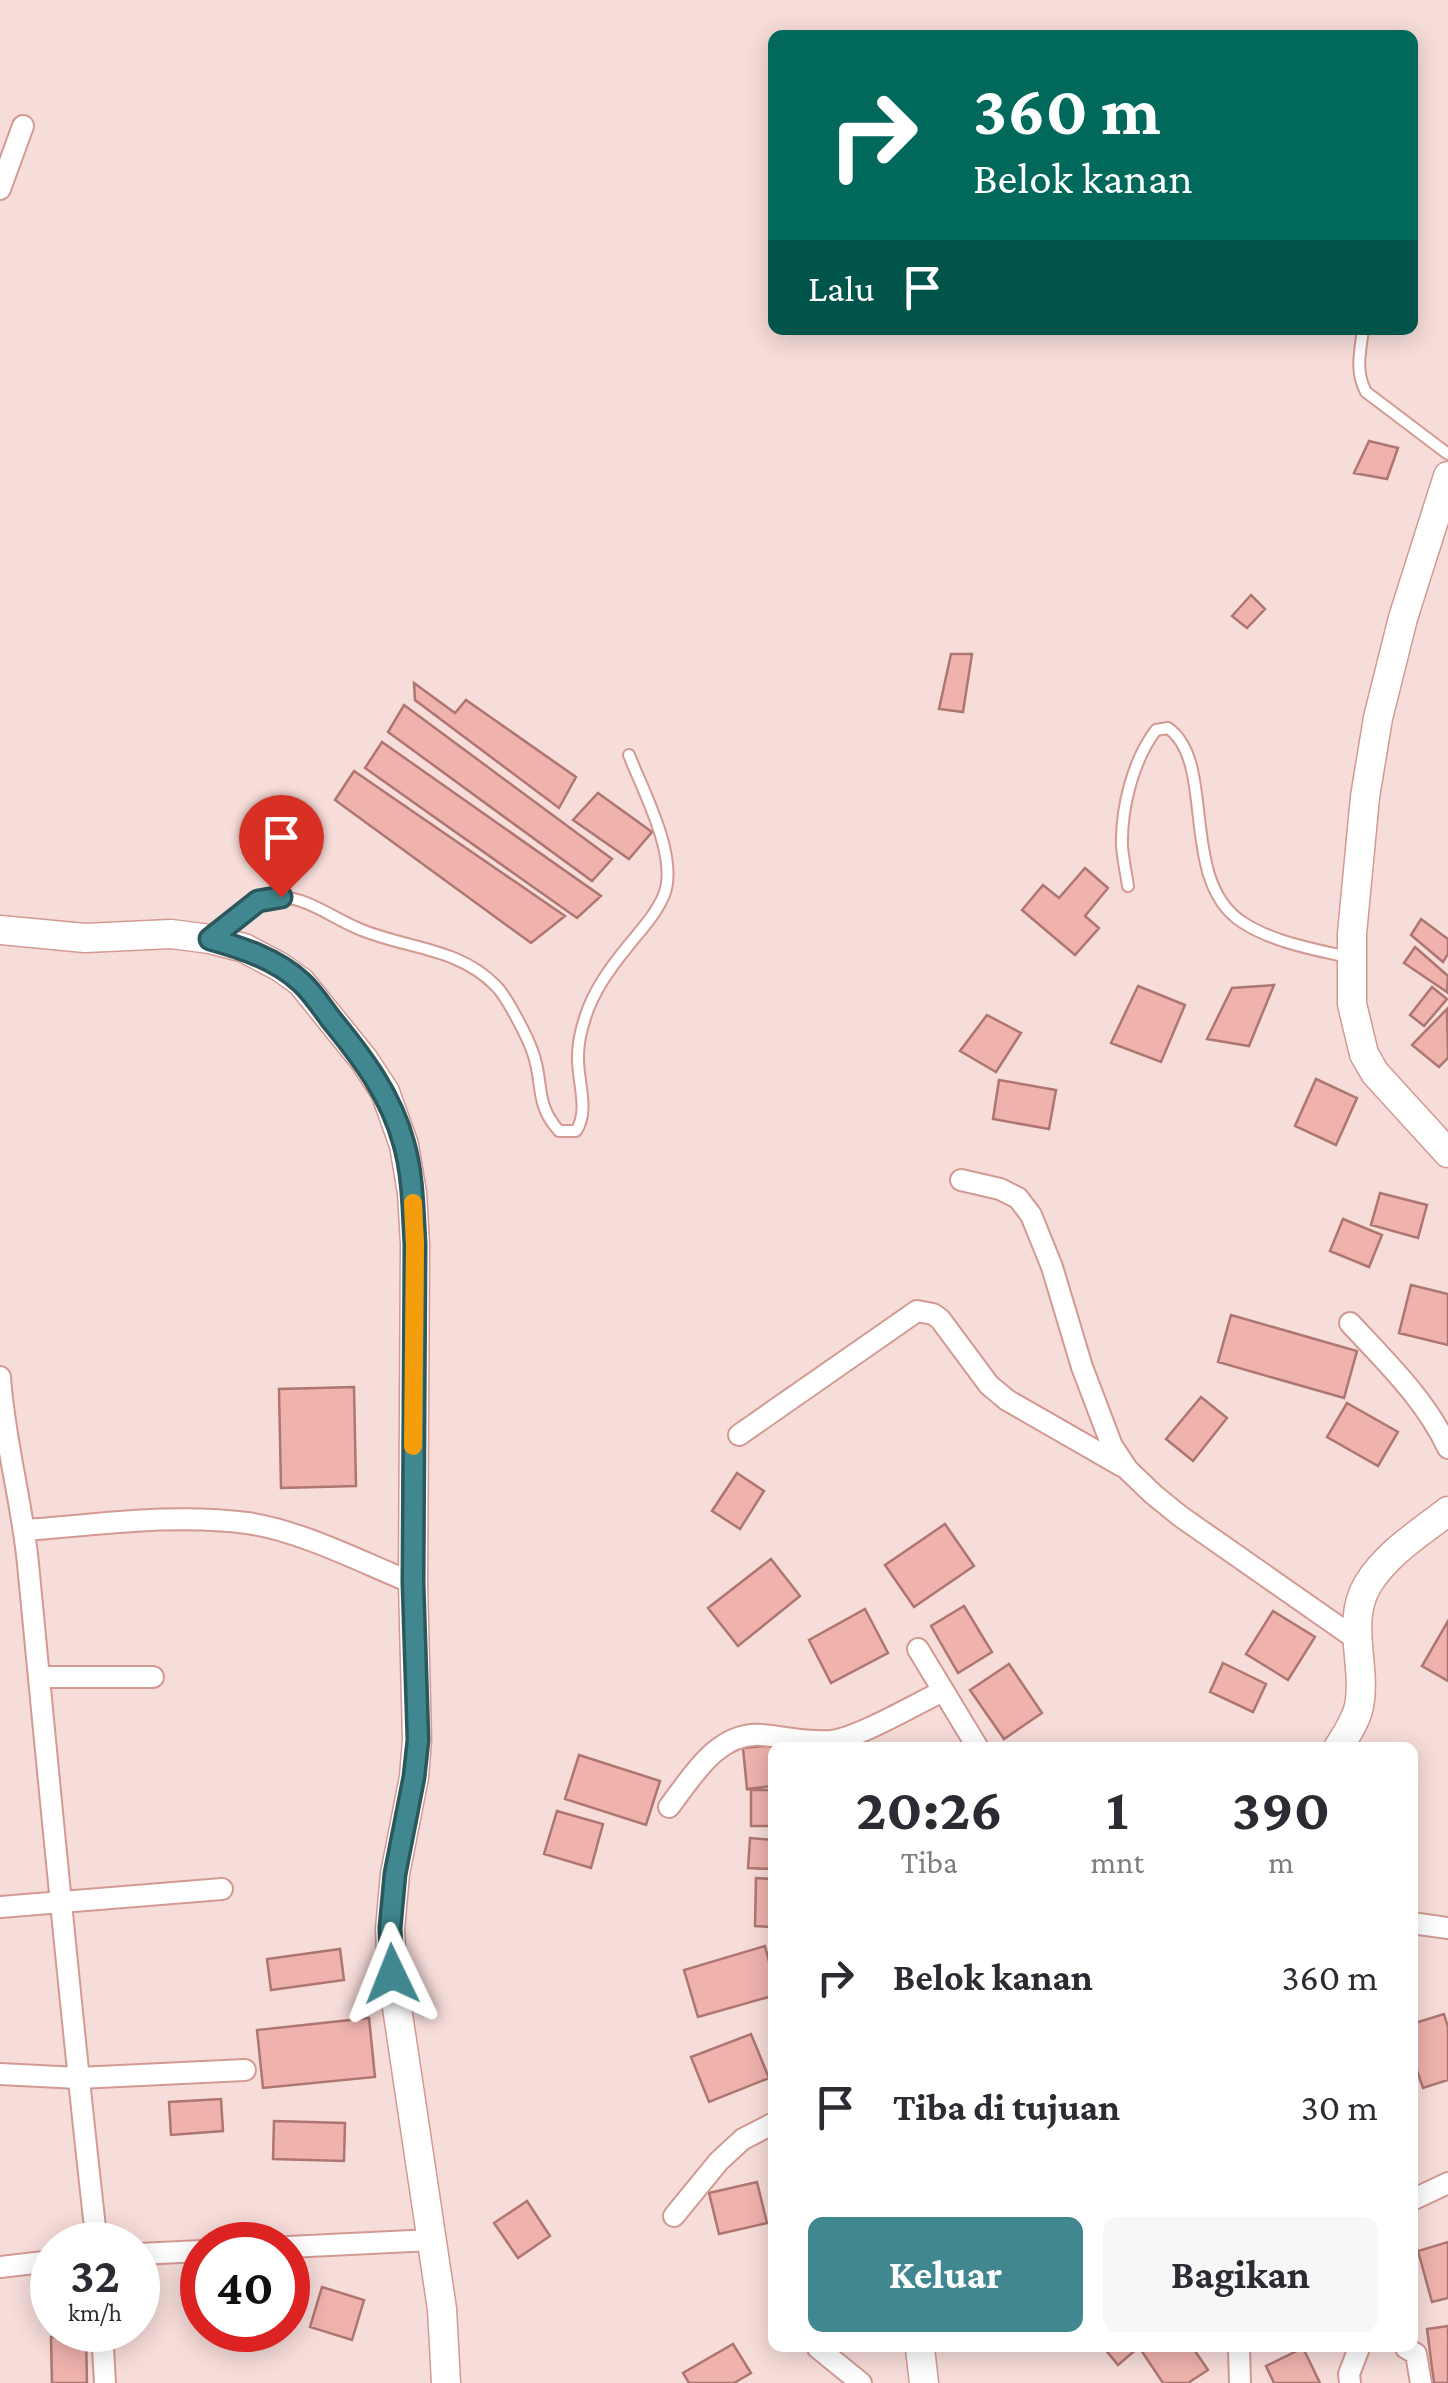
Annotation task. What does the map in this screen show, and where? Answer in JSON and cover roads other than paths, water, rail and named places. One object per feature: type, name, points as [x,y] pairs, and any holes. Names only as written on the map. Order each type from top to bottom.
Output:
[{"type":"street","points":[[0,189],[23,126]]},
{"type":"street","points":[[1448,476],[1402,618],[1378,718],[1365,796],[1352,934],[1352,1004],[1364,1054],[1375,1073],[1448,1154]]},
{"type":"street","points":[[0,930],[85,938],[171,934],[210,939],[244,948],[280,967],[301,982],[364,1060],[385,1092],[404,1144],[415,1244],[413,1583],[418,1740],[395,1874],[390,1928],[394,1989],[442,2309],[446,2383]]},
{"type":"street","points":[[960,1180],[1000,1189],[1018,1198],[1031,1215],[1100,1416],[1112,1446],[1128,1470],[1180,1516],[1356,1640]]},
{"type":"street","points":[[738,1435],[916,1312],[940,1319],[989,1385],[1006,1400],[1128,1470]]},
{"type":"street","points":[[1350,1324],[1412,1390],[1438,1425],[1448,1448]]},
{"type":"street","points":[[0,1376],[25,1530],[94,2222]]},
{"type":"street","points":[[1341,1742],[1358,1711],[1356,1640],[1360,1604],[1368,1584],[1394,1553],[1448,1511]]},
{"type":"street","points":[[25,1530],[163,1520],[248,1523],[308,1540],[413,1583]]},
{"type":"street","points":[[918,1649],[974,1742]]},
{"type":"street","points":[[39,1677],[153,1677]]},
{"type":"street","points":[[823,1742],[834,1741],[944,1692]]},
{"type":"street","points":[[668,1806],[713,1751],[738,1738],[756,1734],[793,1742]]},
{"type":"street","points":[[0,1907],[222,1889]]},
{"type":"street","points":[[1418,1924],[1448,1928]]},
{"type":"street","points":[[0,2074],[78,2078],[245,2070]]},
{"type":"street","points":[[674,2216],[742,2138],[768,2126]]},
{"type":"street","points":[[1418,2197],[1448,2183]]},
{"type":"street","points":[[310,2246],[432,2240]]},
{"type":"street","points":[[0,2267],[30,2264]]},
{"type":"street","points":[[103,2352],[105,2383]]},
{"type":"street","points":[[823,2352],[861,2383]]},
{"type":"street","points":[[920,2352],[924,2383]]},
{"type":"street","points":[[1239,2352],[1240,2383]]},
{"type":"street","points":[[1350,2383],[1349,2374],[1357,2352]]},
{"type":"street","points":[[1413,2352],[1420,2383]]},
{"type":"lane","points":[[1362,335],[1358,360],[1366,392],[1448,454]]},
{"type":"lane","points":[[1128,886],[1122,847],[1134,770],[1144,745],[1156,730],[1168,728],[1186,749],[1213,889],[1225,908],[1243,923],[1276,938],[1352,958]]},
{"type":"lane","points":[[210,939],[258,901],[281,897],[313,906],[358,929],[441,951],[497,987],[534,1054],[539,1094],[549,1119],[559,1131],[576,1132],[583,1110],[578,1054],[586,1014],[607,972],[657,908],[667,882],[667,860],[656,823],[629,755]]}]
